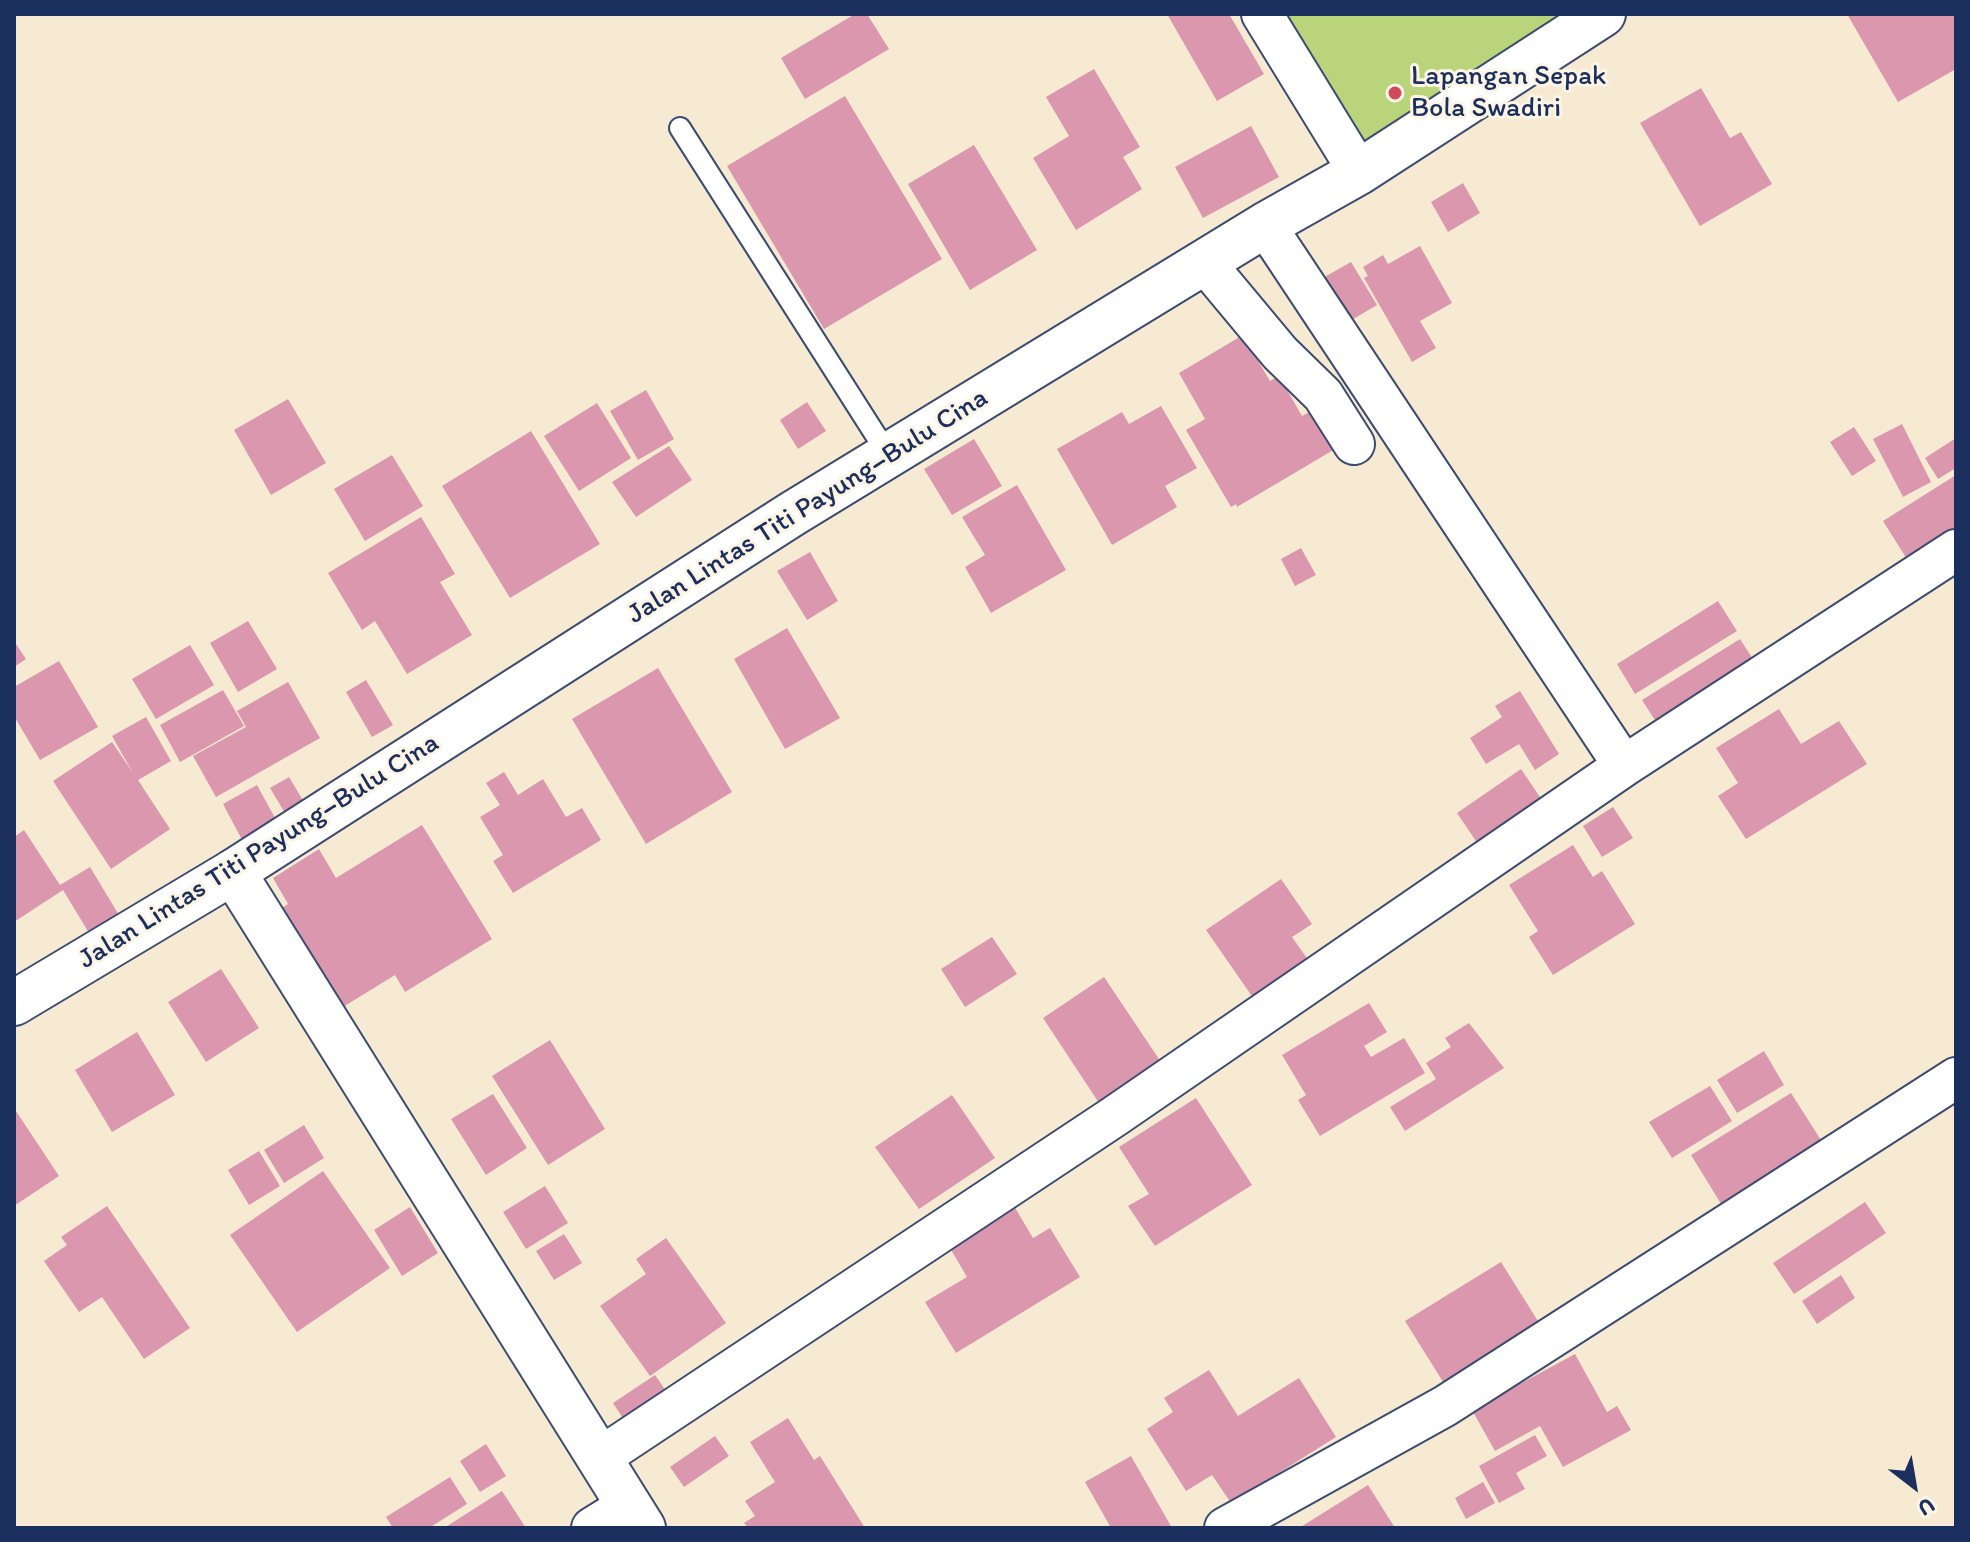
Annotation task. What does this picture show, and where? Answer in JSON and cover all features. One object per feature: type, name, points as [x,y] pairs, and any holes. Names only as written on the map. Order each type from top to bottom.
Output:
[{"type":"main road","name":"Jalan Lintas Titi Payung–Bulu Cina","points":[[14,1003],[233,872],[889,456],[1265,225],[1359,172],[1603,14]]},
{"type":"main road","points":[[233,872],[636,1516]]},
{"type":"street","points":[[1262,14],[1359,172]]},
{"type":"street","points":[[1265,225],[1624,766]]},
{"type":"street","points":[[1205,263],[1280,353],[1323,395],[1354,444]]},
{"type":"street","points":[[601,1457],[1115,1116],[1624,766],[1956,550]]},
{"type":"street","points":[[1225,1528],[1445,1406],[1956,1078]]},
{"type":"street","points":[[592,1528],[636,1516]]},
{"type":"lane","points":[[680,128],[889,456]]},
{"type":"green space","name":"Lapangan Sepak Bola Swadiri","points":[[1257,14],[1603,14],[1359,172]]},
{"type":"building","points":[[855,14],[867,14],[889,49],[805,99],[781,58]]},
{"type":"building","points":[[1167,14],[1229,14],[1264,74],[1217,101]]},
{"type":"building","points":[[1847,14],[1956,14],[1956,69],[1898,102]]},
{"type":"building","points":[[1094,69],[1140,147],[1123,157],[1142,189],[1076,230],[1033,158],[1069,136],[1046,97]]},
{"type":"building","points":[[1701,88],[1730,138],[1741,132],[1772,184],[1700,226],[1640,123]]},
{"type":"building","points":[[845,96],[942,259],[824,329],[727,166]]},
{"type":"building","points":[[1251,126],[1279,177],[1203,218],[1175,167]]},
{"type":"building","points":[[974,145],[1037,250],[970,290],[908,184]]},
{"type":"building","points":[[1463,183],[1480,213],[1448,232],[1431,202]]},
{"type":"building","points":[[1420,246],[1452,303],[1420,321],[1436,348],[1412,362],[1364,278],[1368,276],[1363,267],[1383,255],[1388,264]]},
{"type":"building","points":[[1351,262],[1377,305],[1338,328],[1312,284]]},
{"type":"building","points":[[1243,335],[1270,381],[1279,376],[1302,416],[1313,410],[1335,449],[1237,507],[1236,504],[1231,507],[1186,430],[1205,419],[1179,373]]},
{"type":"building","points":[[646,390],[674,439],[638,460],[610,411]]},
{"type":"building","points":[[288,399],[326,463],[271,495],[234,430]]},
{"type":"building","points":[[807,402],[826,431],[798,449],[780,420]]},
{"type":"building","points":[[597,403],[631,458],[579,491],[544,436]]},
{"type":"building","points":[[1161,406],[1197,468],[1165,486],[1177,507],[1112,545],[1057,449],[1122,412],[1129,424]]},
{"type":"building","points":[[1902,424],[1931,482],[1903,497],[1873,439]]},
{"type":"building","points":[[1854,427],[1876,461],[1852,476],[1830,442]]},
{"type":"building","points":[[531,431],[600,544],[510,598],[442,486]]},
{"type":"building","points":[[1956,438],[1956,468],[1938,479],[1925,458]]},
{"type":"building","points":[[974,439],[1002,486],[952,515],[924,469]]},
{"type":"building","points":[[669,446],[692,480],[636,517],[612,482]]},
{"type":"building","points":[[392,455],[423,506],[365,541],[334,489]]},
{"type":"building","points":[[1956,475],[1956,535],[1910,564],[1883,521]]},
{"type":"building","points":[[1017,485],[1066,570],[991,613],[965,567],[985,555],[962,517]]},
{"type":"building","points":[[421,517],[455,574],[440,582],[472,635],[407,674],[375,621],[362,630],[328,573]]},
{"type":"building","points":[[1301,548],[1316,575],[1295,586],[1281,559]]},
{"type":"building","points":[[810,552],[838,601],[807,620],[777,571]]},
{"type":"building","points":[[1718,601],[1737,631],[1635,694],[1617,664]]},
{"type":"building","points":[[248,621],[277,669],[238,692],[210,643]]},
{"type":"building","points":[[787,628],[840,718],[785,749],[734,659]]},
{"type":"building","points":[[1740,639],[1758,667],[1660,728],[1642,700]]},
{"type":"building","points":[[14,641],[26,659],[14,667]]},
{"type":"building","points":[[190,645],[214,685],[156,719],[132,679]]},
{"type":"building","points":[[59,661],[98,727],[40,760],[14,716],[14,687]]},
{"type":"building","points":[[658,668],[732,792],[646,844],[572,719]]},
{"type":"building","points":[[366,680],[393,725],[372,737],[346,692]]},
{"type":"building","points":[[288,682],[320,738],[216,797],[193,756],[246,727],[237,711]]},
{"type":"building","points":[[223,690],[244,726],[180,762],[160,725]]},
{"type":"building","points":[[1520,691],[1559,754],[1535,770],[1519,744],[1486,764],[1470,738],[1502,717],[1495,706]]},
{"type":"building","points":[[1779,709],[1801,744],[1839,721],[1867,764],[1746,839],[1718,796],[1738,783],[1716,748]]},
{"type":"building","points":[[146,717],[171,761],[138,780],[170,829],[111,869],[53,781],[112,742],[133,773],[112,736]]},
{"type":"building","points":[[1521,769],[1544,803],[1480,847],[1457,813]]},
{"type":"building","points":[[504,772],[518,795],[543,779],[566,817],[582,808],[601,840],[513,893],[493,861],[503,855],[480,817],[500,805],[486,783]]},
{"type":"building","points":[[289,777],[313,817],[294,828],[270,788]]},
{"type":"building","points":[[257,785],[281,829],[247,849],[223,804]]},
{"type":"building","points":[[1613,807],[1633,838],[1602,857],[1583,826]]},
{"type":"building","points":[[422,825],[492,939],[405,992],[395,975],[343,1007],[282,908],[288,904],[273,878],[319,849],[336,878]]},
{"type":"building","points":[[24,830],[60,885],[90,867],[119,915],[89,933],[63,890],[14,922],[14,837]]},
{"type":"building","points":[[1573,845],[1593,877],[1602,871],[1635,924],[1553,975],[1529,937],[1538,931],[1509,885]]},
{"type":"building","points":[[1281,879],[1312,924],[1292,937],[1311,964],[1256,1002],[1206,930]]},
{"type":"building","points":[[992,937],[1017,974],[965,1007],[941,969]]},
{"type":"building","points":[[221,969],[259,1028],[206,1062],[168,1002]]},
{"type":"building","points":[[1104,977],[1163,1065],[1101,1106],[1043,1018]]},
{"type":"building","points":[[1369,1003],[1387,1032],[1364,1046],[1371,1057],[1404,1038],[1425,1073],[1320,1136],[1298,1100],[1306,1095],[1282,1055]]},
{"type":"building","points":[[1469,1023],[1504,1068],[1405,1131],[1390,1107],[1436,1079],[1426,1063],[1451,1047],[1445,1038]]},
{"type":"building","points":[[137,1032],[175,1095],[112,1132],[75,1070]]},
{"type":"building","points":[[550,1040],[605,1129],[548,1165],[492,1076]]},
{"type":"building","points":[[1764,1051],[1784,1085],[1737,1113],[1717,1080]]},
{"type":"building","points":[[1710,1086],[1732,1121],[1672,1158],[1649,1122]]},
{"type":"building","points":[[1791,1093],[1826,1148],[1731,1220],[1691,1155]]},
{"type":"building","points":[[493,1094],[527,1148],[486,1175],[451,1119]]},
{"type":"building","points":[[952,1095],[995,1158],[919,1209],[875,1147]]},
{"type":"building","points":[[1196,1098],[1252,1185],[1155,1246],[1128,1206],[1149,1194],[1119,1147]]},
{"type":"building","points":[[14,1108],[59,1176],[14,1206]]},
{"type":"building","points":[[304,1125],[324,1158],[284,1183],[264,1150]]},
{"type":"building","points":[[259,1151],[280,1186],[249,1205],[228,1170]]},
{"type":"building","points":[[323,1171],[390,1268],[297,1332],[230,1235]]},
{"type":"building","points":[[545,1186],[568,1223],[526,1249],[503,1212]]},
{"type":"building","points":[[1011,1201],[1033,1238],[1050,1228],[1080,1277],[956,1353],[925,1302],[967,1277],[946,1241]]},
{"type":"building","points":[[1865,1202],[1886,1233],[1794,1294],[1773,1263]]},
{"type":"building","points":[[107,1206],[190,1328],[144,1359],[102,1297],[79,1312],[44,1261],[67,1245],[61,1237]]},
{"type":"building","points":[[410,1207],[438,1253],[402,1276],[374,1230]]},
{"type":"building","points":[[564,1234],[582,1263],[554,1280],[536,1251]]},
{"type":"building","points":[[666,1238],[726,1323],[650,1376],[600,1306],[646,1274],[636,1259]]},
{"type":"building","points":[[1501,1262],[1541,1326],[1445,1385],[1405,1321]]},
{"type":"building","points":[[1841,1275],[1855,1298],[1817,1324],[1802,1301]]},
{"type":"building","points":[[1575,1354],[1607,1412],[1617,1406],[1631,1430],[1563,1467],[1540,1426],[1495,1451],[1472,1410]]},
{"type":"building","points":[[1209,1370],[1238,1416],[1299,1378],[1336,1437],[1231,1503],[1212,1475],[1186,1491],[1147,1429],[1173,1412],[1164,1398]]},
{"type":"building","points":[[655,1375],[675,1404],[632,1432],[613,1403]]},
{"type":"building","points":[[788,1418],[814,1460],[820,1456],[865,1528],[748,1528],[744,1523],[755,1516],[745,1501],[775,1482],[750,1442]]},
{"type":"building","points":[[1535,1435],[1547,1456],[1516,1473],[1525,1489],[1499,1503],[1479,1466]]},
{"type":"building","points":[[715,1436],[729,1456],[684,1487],[670,1467]]},
{"type":"building","points":[[486,1444],[506,1476],[480,1492],[460,1461]]},
{"type":"building","points":[[1131,1456],[1172,1528],[1111,1528],[1085,1482]]},
{"type":"building","points":[[450,1477],[467,1504],[429,1528],[393,1528],[386,1517]]},
{"type":"building","points":[[1483,1482],[1495,1503],[1466,1519],[1455,1498]]},
{"type":"building","points":[[1368,1485],[1395,1528],[1299,1528]]},
{"type":"building","points":[[502,1491],[526,1528],[444,1528]]},
{"type":"place","name":"Lapangan Sepak Bola Swadiri","points":[[1395,93]]}]
